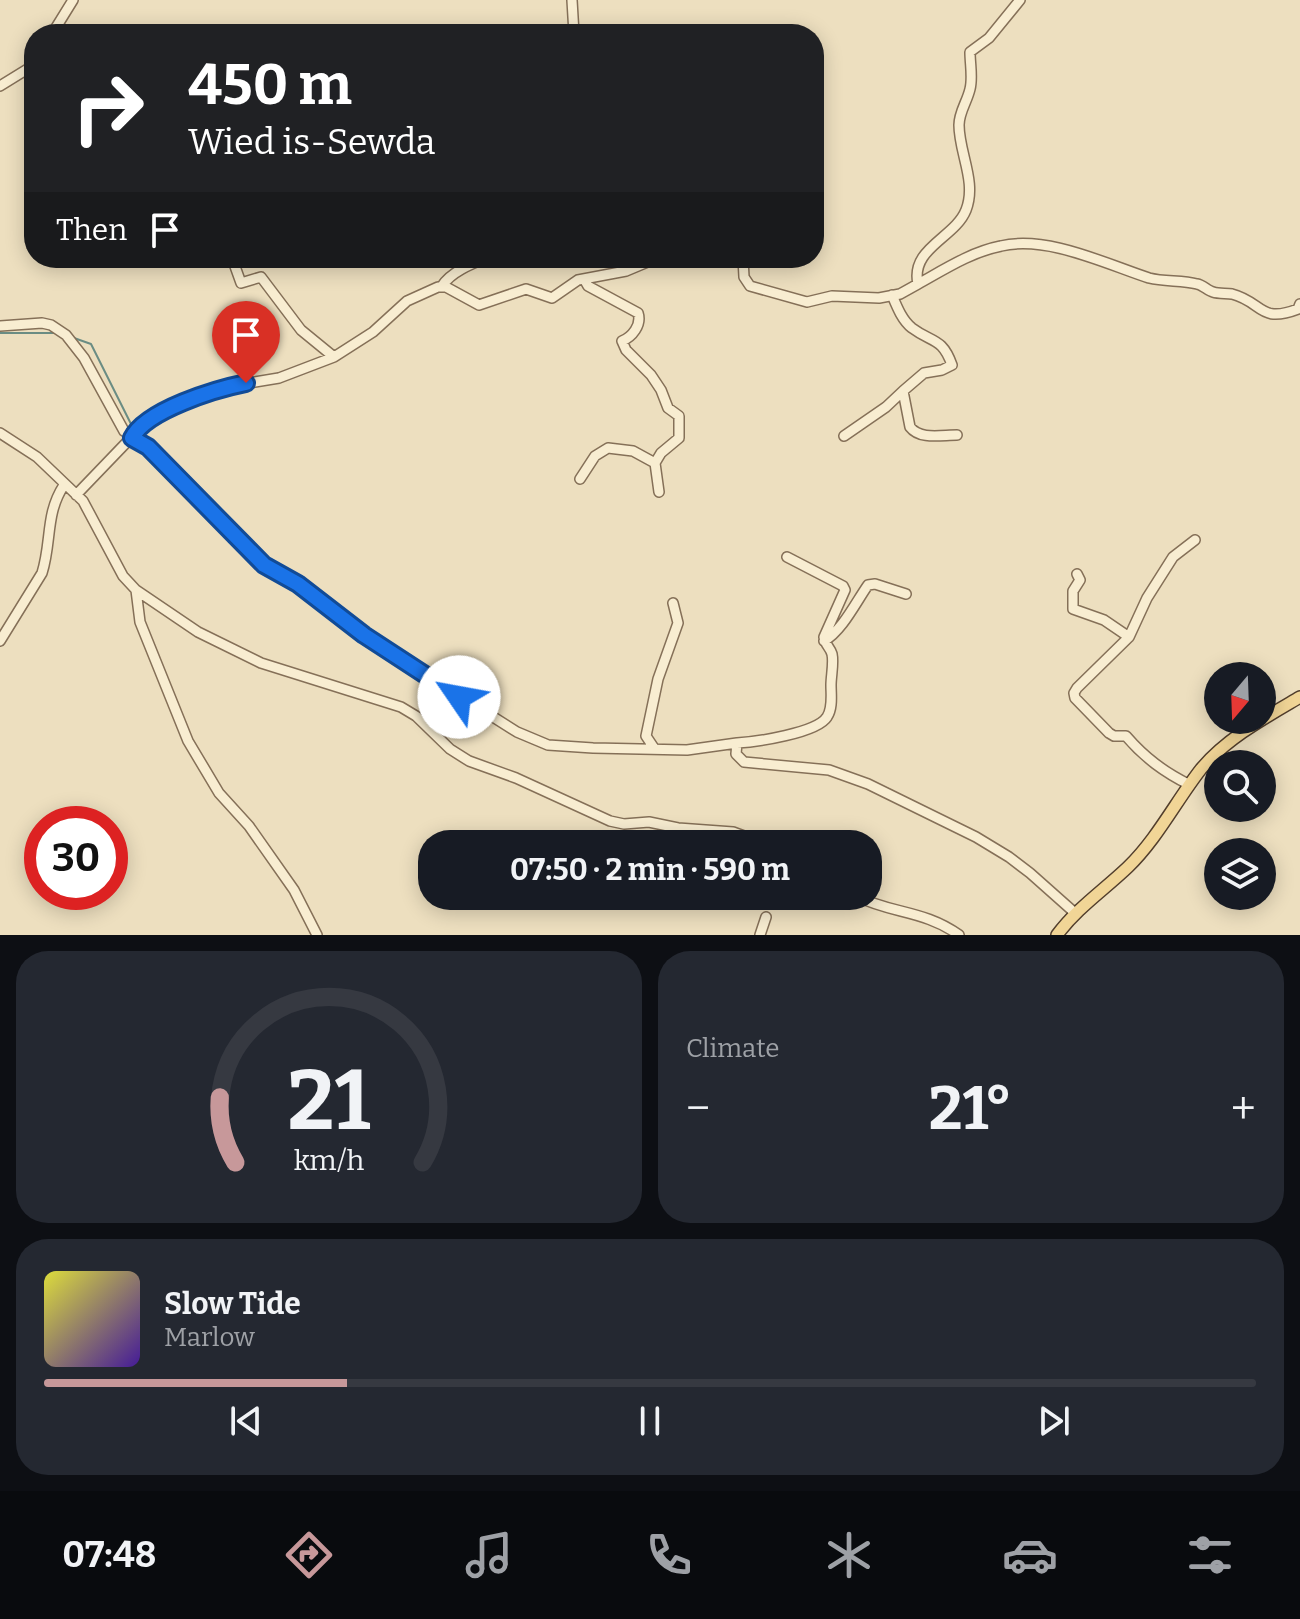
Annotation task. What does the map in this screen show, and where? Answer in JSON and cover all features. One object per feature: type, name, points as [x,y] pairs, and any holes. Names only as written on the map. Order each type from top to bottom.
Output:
[{"type":"main road","points":[[1057,935],[1075,913],[1129,866],[1219,752],[1256,723],[1300,697]]},
{"type":"street","points":[[58,24],[73,0]]},
{"type":"street","points":[[572,0],[573,24]]},
{"type":"street","points":[[918,284],[916,275],[920,261],[933,244],[961,221],[968,204],[970,188],[959,124],[971,87],[970,52],[989,38],[1020,0]]},
{"type":"street","points":[[0,86],[24,71]]},
{"type":"street","points":[[744,268],[744,277],[750,286],[807,302],[832,296],[870,298],[892,295],[918,284],[969,256],[998,246],[1019,244],[1045,246],[1085,256],[1150,278],[1199,284],[1213,292],[1231,294],[1261,311],[1278,316],[1298,309],[1300,304]]},
{"type":"street","points":[[233,268],[235,282],[261,277],[301,330],[334,357]]},
{"type":"street","points":[[76,495],[150,418],[203,395],[279,378],[334,357],[373,332],[407,301],[442,286],[449,277],[467,268]]},
{"type":"street","points":[[442,286],[479,305],[526,289],[552,298],[574,282],[633,268]]},
{"type":"street","points":[[584,279],[588,286],[638,313],[639,322],[631,336],[622,341],[623,346],[647,368],[668,408],[679,416],[679,438],[661,453],[655,463],[659,492]]},
{"type":"street","points":[[844,436],[886,407],[924,373],[952,365],[947,350],[937,340],[912,328],[892,295]]},
{"type":"street","points":[[0,326],[42,323],[66,335],[84,358],[124,431],[148,447],[264,565],[298,584],[364,635],[532,740],[558,746],[687,750],[765,741],[804,730],[827,717],[831,701],[832,654],[824,641]]},
{"type":"street","points":[[903,391],[906,414],[913,431],[922,436],[957,435]]},
{"type":"street","points":[[0,433],[37,457],[83,501],[123,576],[136,590],[198,632],[261,663],[401,707],[416,716],[450,749],[469,761],[516,778],[610,821],[624,824],[645,821],[706,830]]},
{"type":"street","points":[[580,479],[595,456],[608,448],[633,451],[655,463]]},
{"type":"street","points":[[1,636],[42,573],[50,514],[64,485]]},
{"type":"street","points":[[1190,785],[1143,756],[1126,736],[1109,733],[1074,696],[1077,688],[1129,637],[1147,598],[1173,557],[1195,540]]},
{"type":"street","points":[[787,557],[844,588],[824,641]]},
{"type":"street","points":[[1077,574],[1080,580],[1072,596],[1075,611],[1101,619],[1129,637]]},
{"type":"street","points":[[824,641],[840,629],[868,585],[875,584],[906,594]]},
{"type":"street","points":[[136,590],[140,622],[188,741],[219,793],[249,826],[294,890],[317,935]]},
{"type":"street","points":[[654,748],[648,741],[647,731],[658,679],[678,623],[673,603]]},
{"type":"street","points":[[737,743],[736,754],[744,762],[801,766],[838,773],[943,820],[1024,868],[1075,913]]},
{"type":"street","points":[[882,907],[917,913],[959,935]]},
{"type":"street","points":[[760,935],[766,917]]},
{"type":"waterway","points":[[0,333],[56,333]]},
{"type":"waterway","points":[[74,338],[91,344],[134,430]]},
{"type":"waterway","points":[[175,481],[252,561]]},
{"type":"route","points":[[246,383],[203,395],[150,418],[132,438],[148,447],[256,559],[298,584],[364,635],[459,697]]}]
